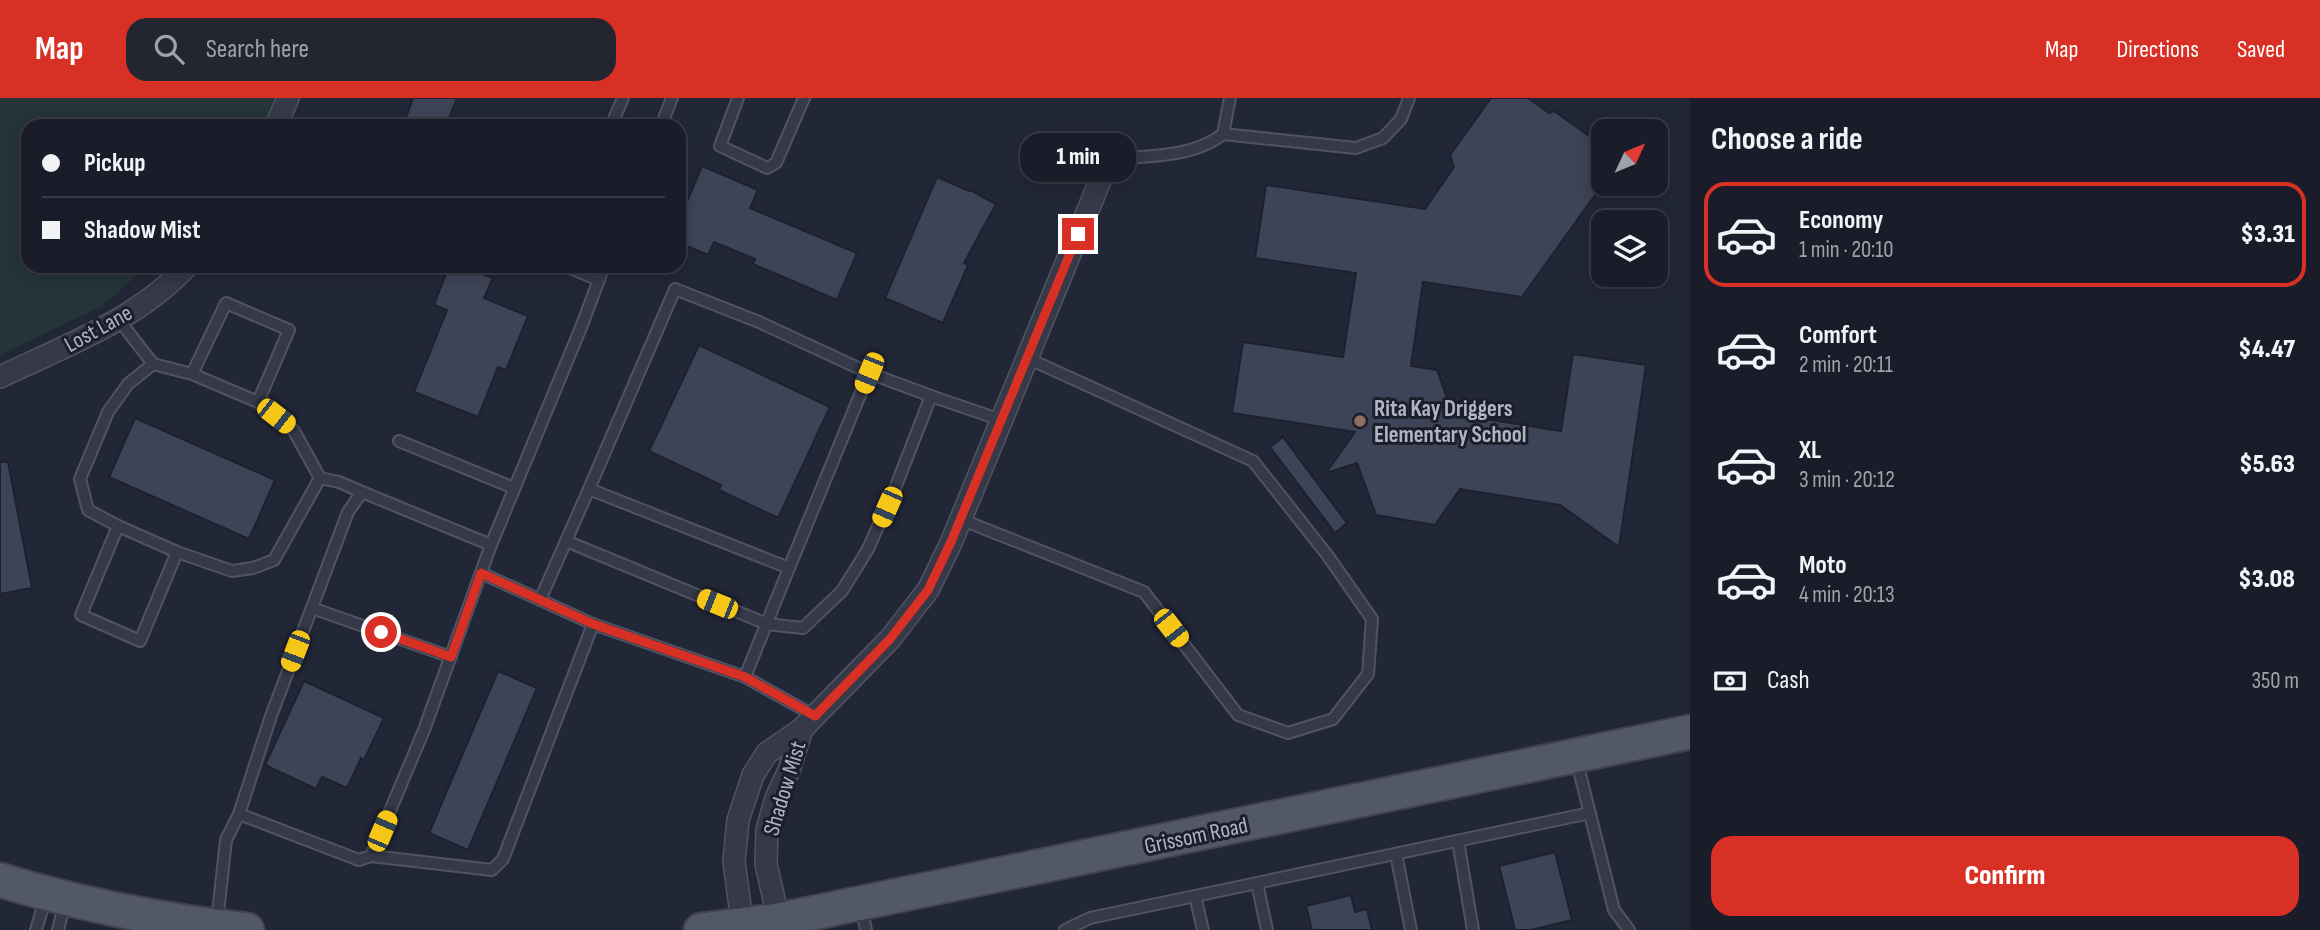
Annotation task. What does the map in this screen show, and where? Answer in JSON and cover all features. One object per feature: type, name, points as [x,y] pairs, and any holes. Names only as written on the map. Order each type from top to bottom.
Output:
[{"type":"main road","name":"Grissom Road","points":[[701,930],[864,917],[1575,755],[1690,732]]},
{"type":"main road","points":[[0,880],[56,895],[227,928]]},
{"type":"street","points":[[279,119],[288,98]]},
{"type":"street","name":"Shadow Mist","points":[[743,928],[734,861],[738,821],[753,775],[767,753],[808,723],[890,639],[928,590],[961,519],[1108,159]]},
{"type":"street","name":"Lost Lane","points":[[0,377],[111,326],[180,273]]},
{"type":"street","name":"Shadow Mist","points":[[780,925],[766,864],[767,830],[776,798],[808,723]]},
{"type":"lane","points":[[614,119],[623,98]]},
{"type":"lane","points":[[663,119],[672,98]]},
{"type":"lane","points":[[738,98],[720,146],[767,168],[776,163],[804,98]]},
{"type":"lane","points":[[1108,159],[1173,154],[1213,143],[1223,135],[1230,98]]},
{"type":"lane","points":[[1223,135],[1356,148],[1383,138],[1401,119],[1409,98]]},
{"type":"lane","points":[[582,273],[599,280]]},
{"type":"lane","points":[[371,856],[424,730],[491,545],[602,273]]},
{"type":"lane","points":[[540,600],[675,289],[759,322],[869,373],[1002,420]]},
{"type":"lane","points":[[192,373],[226,303],[289,330],[258,402]]},
{"type":"lane","points":[[119,320],[153,364],[192,373],[258,402],[293,431],[320,478],[339,482],[491,545]]},
{"type":"lane","points":[[961,519],[1144,592],[1238,715],[1288,733],[1333,719],[1368,674],[1372,619],[1328,556],[1253,461],[1027,358]]},
{"type":"lane","points":[[153,364],[128,384],[108,412],[80,479],[88,510],[177,552],[232,571],[253,568],[274,560],[320,478]]},
{"type":"lane","points":[[745,677],[869,373]]},
{"type":"lane","points":[[566,541],[767,624],[803,628],[842,591],[868,549],[897,486],[931,396]]},
{"type":"lane","points":[[399,441],[514,488]]},
{"type":"lane","points":[[589,489],[789,568]]},
{"type":"lane","points":[[227,928],[226,840],[239,814],[271,716],[348,512],[362,492]]},
{"type":"lane","points":[[118,526],[81,615],[140,641],[177,552]]},
{"type":"lane","points":[[481,573],[593,624],[745,677],[808,723]]},
{"type":"lane","points":[[312,607],[451,657]]},
{"type":"lane","points":[[239,814],[359,860],[371,856],[492,870],[503,859],[593,624]]},
{"type":"lane","points":[[1575,755],[1614,910],[1629,930]]},
{"type":"lane","points":[[1065,930],[1090,918],[1590,813]]},
{"type":"lane","points":[[1458,841],[1473,930]]},
{"type":"lane","points":[[1395,854],[1411,930]]},
{"type":"lane","points":[[1257,883],[1267,930]]},
{"type":"lane","points":[[36,930],[56,895]]},
{"type":"lane","points":[[56,895],[58,930]]},
{"type":"lane","points":[[1195,896],[1203,930]]},
{"type":"shaded area","points":[[0,98],[275,98],[266,119],[21,119],[21,273],[140,273],[102,306],[0,355]]},
{"type":"building","points":[[413,98],[457,98],[449,119],[406,119]]},
{"type":"building","points":[[1491,98],[1528,98],[1549,113],[1554,111],[1591,137],[1591,196],[1594,196],[1522,297],[1423,282],[1411,366],[1437,370],[1453,414],[1561,431],[1573,354],[1646,365],[1619,547],[1560,505],[1460,489],[1435,525],[1376,515],[1357,463],[1326,473],[1355,432],[1232,413],[1243,342],[1343,357],[1356,273],[1255,258],[1266,185],[1425,209],[1454,167],[1450,155]]},
{"type":"building","points":[[702,166],[758,190],[750,208],[857,253],[837,300],[753,264],[755,259],[714,242],[708,255],[686,246],[686,204]]},
{"type":"building","points":[[937,177],[996,204],[964,263],[968,265],[943,323],[885,298]]},
{"type":"building","points":[[446,273],[480,273],[493,278],[484,298],[528,316],[506,370],[498,367],[478,417],[414,392],[447,310],[434,305]]},
{"type":"building","points":[[699,345],[830,407],[778,518],[719,490],[721,485],[649,451]]},
{"type":"building","points":[[135,418],[275,480],[249,539],[109,477]]},
{"type":"building","points":[[1283,437],[1347,523],[1335,533],[1270,447]]},
{"type":"building","points":[[0,462],[8,462],[32,588],[0,594]]},
{"type":"building","points":[[498,671],[537,688],[468,850],[429,833]]},
{"type":"building","points":[[304,681],[384,718],[347,788],[322,777],[316,789],[265,765]]},
{"type":"building","points":[[1555,852],[1572,920],[1531,930],[1515,930],[1499,866]]},
{"type":"building","points":[[1351,895],[1355,912],[1367,909],[1372,930],[1312,930],[1306,906]]},
{"type":"place","name":"Rita Kay Driggers Elementary School","points":[[1360,421]]},
{"type":"route","points":[[381,632],[451,657],[481,573],[593,624],[745,677],[815,716],[890,639],[928,590],[951,542],[1078,234]]}]
